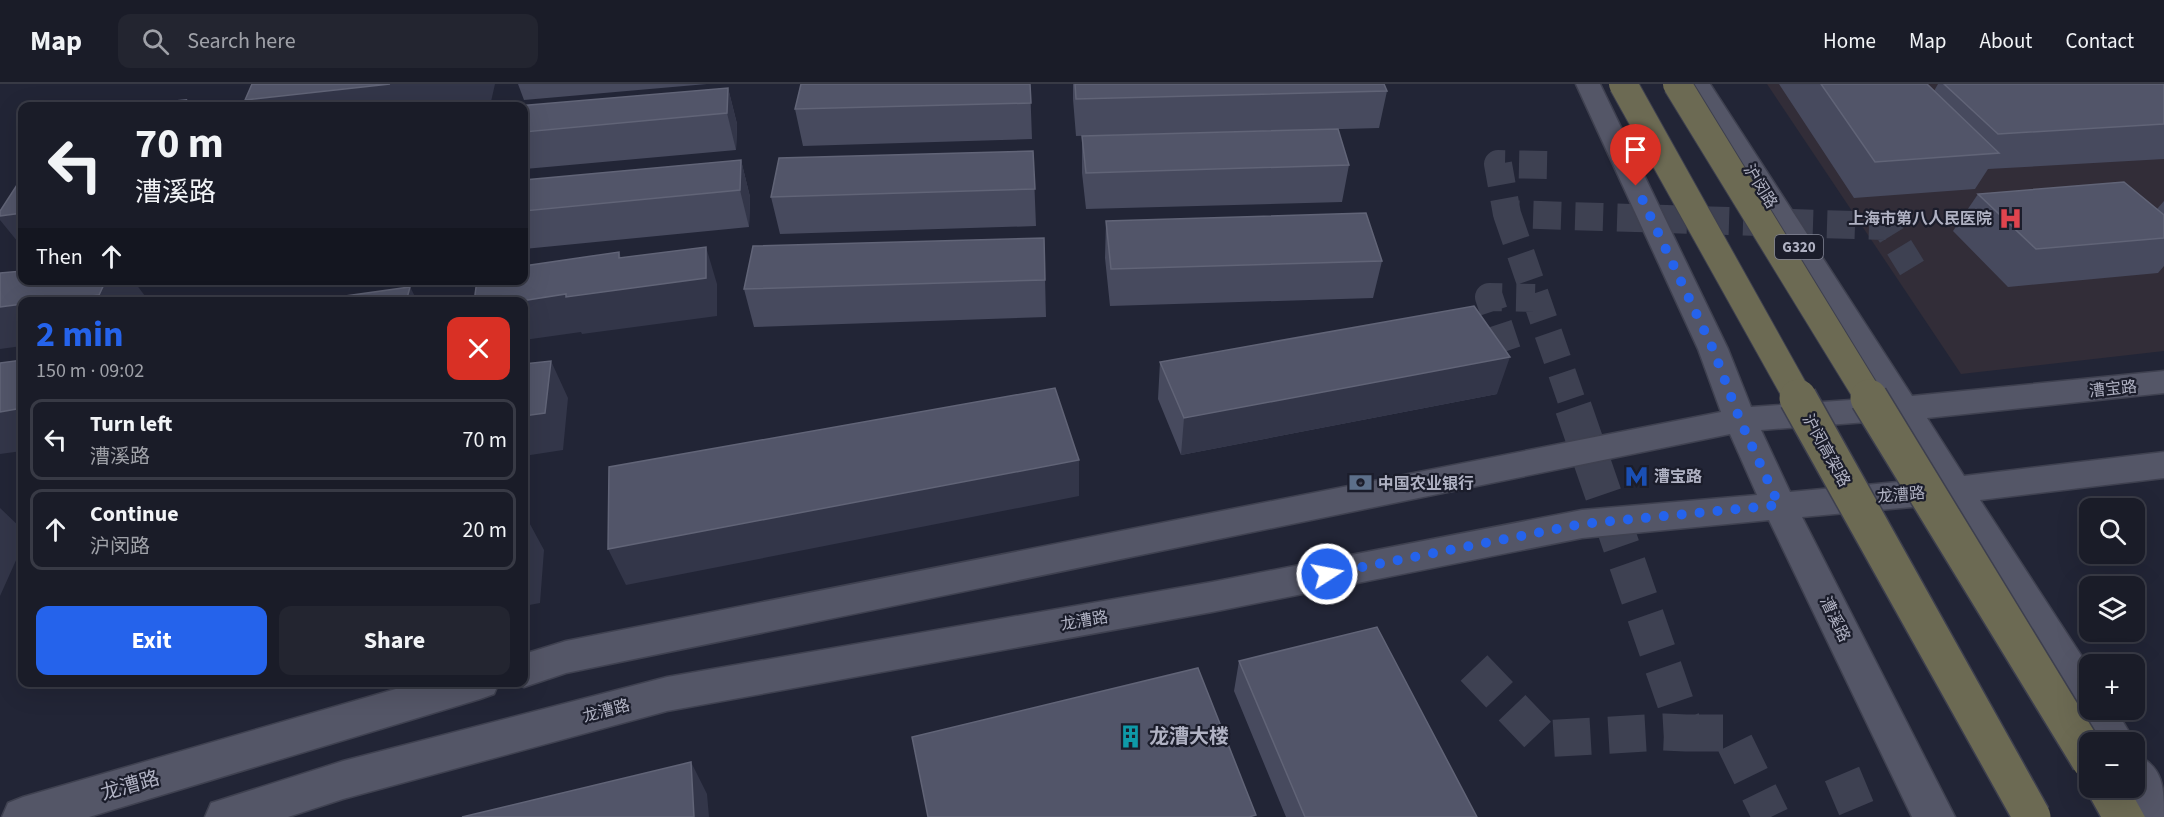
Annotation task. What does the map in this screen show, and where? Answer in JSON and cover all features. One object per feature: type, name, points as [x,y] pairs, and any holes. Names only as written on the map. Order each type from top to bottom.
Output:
[{"type":"highway","name":"沪闵高架路","points":[[1623,84],[2032,817]]},
{"type":"highway","points":[[1677,84],[2079,742]]},
{"type":"highway","points":[[2112,798],[2124,817]]},
{"type":"main road","points":[[528,669],[566,657],[1740,420],[1713,349],[1587,84]]},
{"type":"main road","name":"沪闵路","points":[[1698,84],[1901,409]]},
{"type":"main road","name":"漕宝路","points":[[1740,420],[1901,409],[2164,382]]},
{"type":"main road","points":[[1901,409],[2079,686]]},
{"type":"main road","name":"漕溪路","points":[[1740,420],[1779,505],[1934,817]]},
{"type":"main road","points":[[1953,490],[2164,465]]},
{"type":"main road","name":"龙漕路","points":[[226,817],[343,780],[667,694],[1212,597],[1582,524],[1953,490]]},
{"type":"main road","name":"龙漕路","points":[[23,817],[463,687]]},
{"type":"main road","points":[[2145,790],[2162,817]]},
{"type":"shaded area","name":"上海市第八人民医院","points":[[1767,84],[2164,84],[2164,351],[1961,374]]},
{"type":"building","points":[[252,84],[390,84],[245,100]]},
{"type":"building","points":[[801,84],[1030,84],[1031,103],[795,109]]},
{"type":"building","points":[[1075,84],[1384,84],[1387,91],[1076,99]]},
{"type":"building","points":[[1821,84],[1927,84],[1999,153],[1875,162]]},
{"type":"building","points":[[1944,84],[2164,84],[2164,124],[1998,134]]},
{"type":"building","points":[[728,88],[727,113],[528,132],[528,105]]},
{"type":"building","points":[[1338,129],[1349,165],[1086,173],[1082,136]]},
{"type":"building","points":[[1033,151],[1035,189],[771,197],[779,158]]},
{"type":"building","points":[[741,160],[740,190],[528,211],[528,180]]},
{"type":"building","points":[[2124,182],[2164,215],[2164,238],[2036,249],[1978,194]]},
{"type":"building","points":[[17,185],[18,214],[0,216],[0,211]]},
{"type":"building","points":[[1366,213],[1382,261],[1111,269],[1106,221]]},
{"type":"building","points":[[1044,238],[1045,280],[744,289],[753,246]]},
{"type":"building","points":[[706,247],[706,278],[566,297],[566,294],[528,300],[528,297],[475,297],[476,285],[528,285],[528,265],[619,252],[619,258]]},
{"type":"building","points":[[18,271],[18,285],[104,285],[99,295],[18,297],[18,305],[0,307],[0,273]]},
{"type":"building","points":[[410,287],[407,297],[338,297]]},
{"type":"building","points":[[1474,306],[1510,357],[1184,418],[1160,362]]},
{"type":"building","points":[[18,361],[18,409],[0,412],[0,363]]},
{"type":"building","points":[[551,361],[545,413],[528,415],[528,364]]},
{"type":"building","points":[[1055,388],[1079,460],[608,549],[609,467]]},
{"type":"building","points":[[1377,627],[1477,817],[1305,817],[1239,661]]},
{"type":"building","name":"龙漕大楼","points":[[1198,668],[1256,815],[1249,817],[928,817],[912,737]]},
{"type":"building","points":[[691,762],[694,817],[462,817]]},
{"type":"tunnel","points":[[1507,214],[1498,164],[1547,165]]},
{"type":"tunnel","points":[[1507,214],[1886,226],[1912,268]]},
{"type":"tunnel","points":[[1507,214],[1571,399]]},
{"type":"tunnel","points":[[1507,351],[1489,297],[1535,298]]},
{"type":"tunnel","points":[[1570,398],[1686,733]]},
{"type":"tunnel","points":[[1474,668],[1542,739],[1664,732],[1686,733]]},
{"type":"tunnel","points":[[1686,733],[1730,733],[1771,817]]},
{"type":"tunnel","points":[[1842,774],[1860,817]]},
{"type":"place","name":"上海市第八人民医院","points":[[2010,218]]},
{"type":"place","name":"漕宝路","points":[[1636,476]]},
{"type":"place","name":"中国农业银行","points":[[1360,483]]},
{"type":"place","name":"龙漕大楼","points":[[1131,736]]},
{"type":"route","points":[[1327,574],[1582,524],[1779,505],[1740,420],[1713,349],[1636,186]]}]
